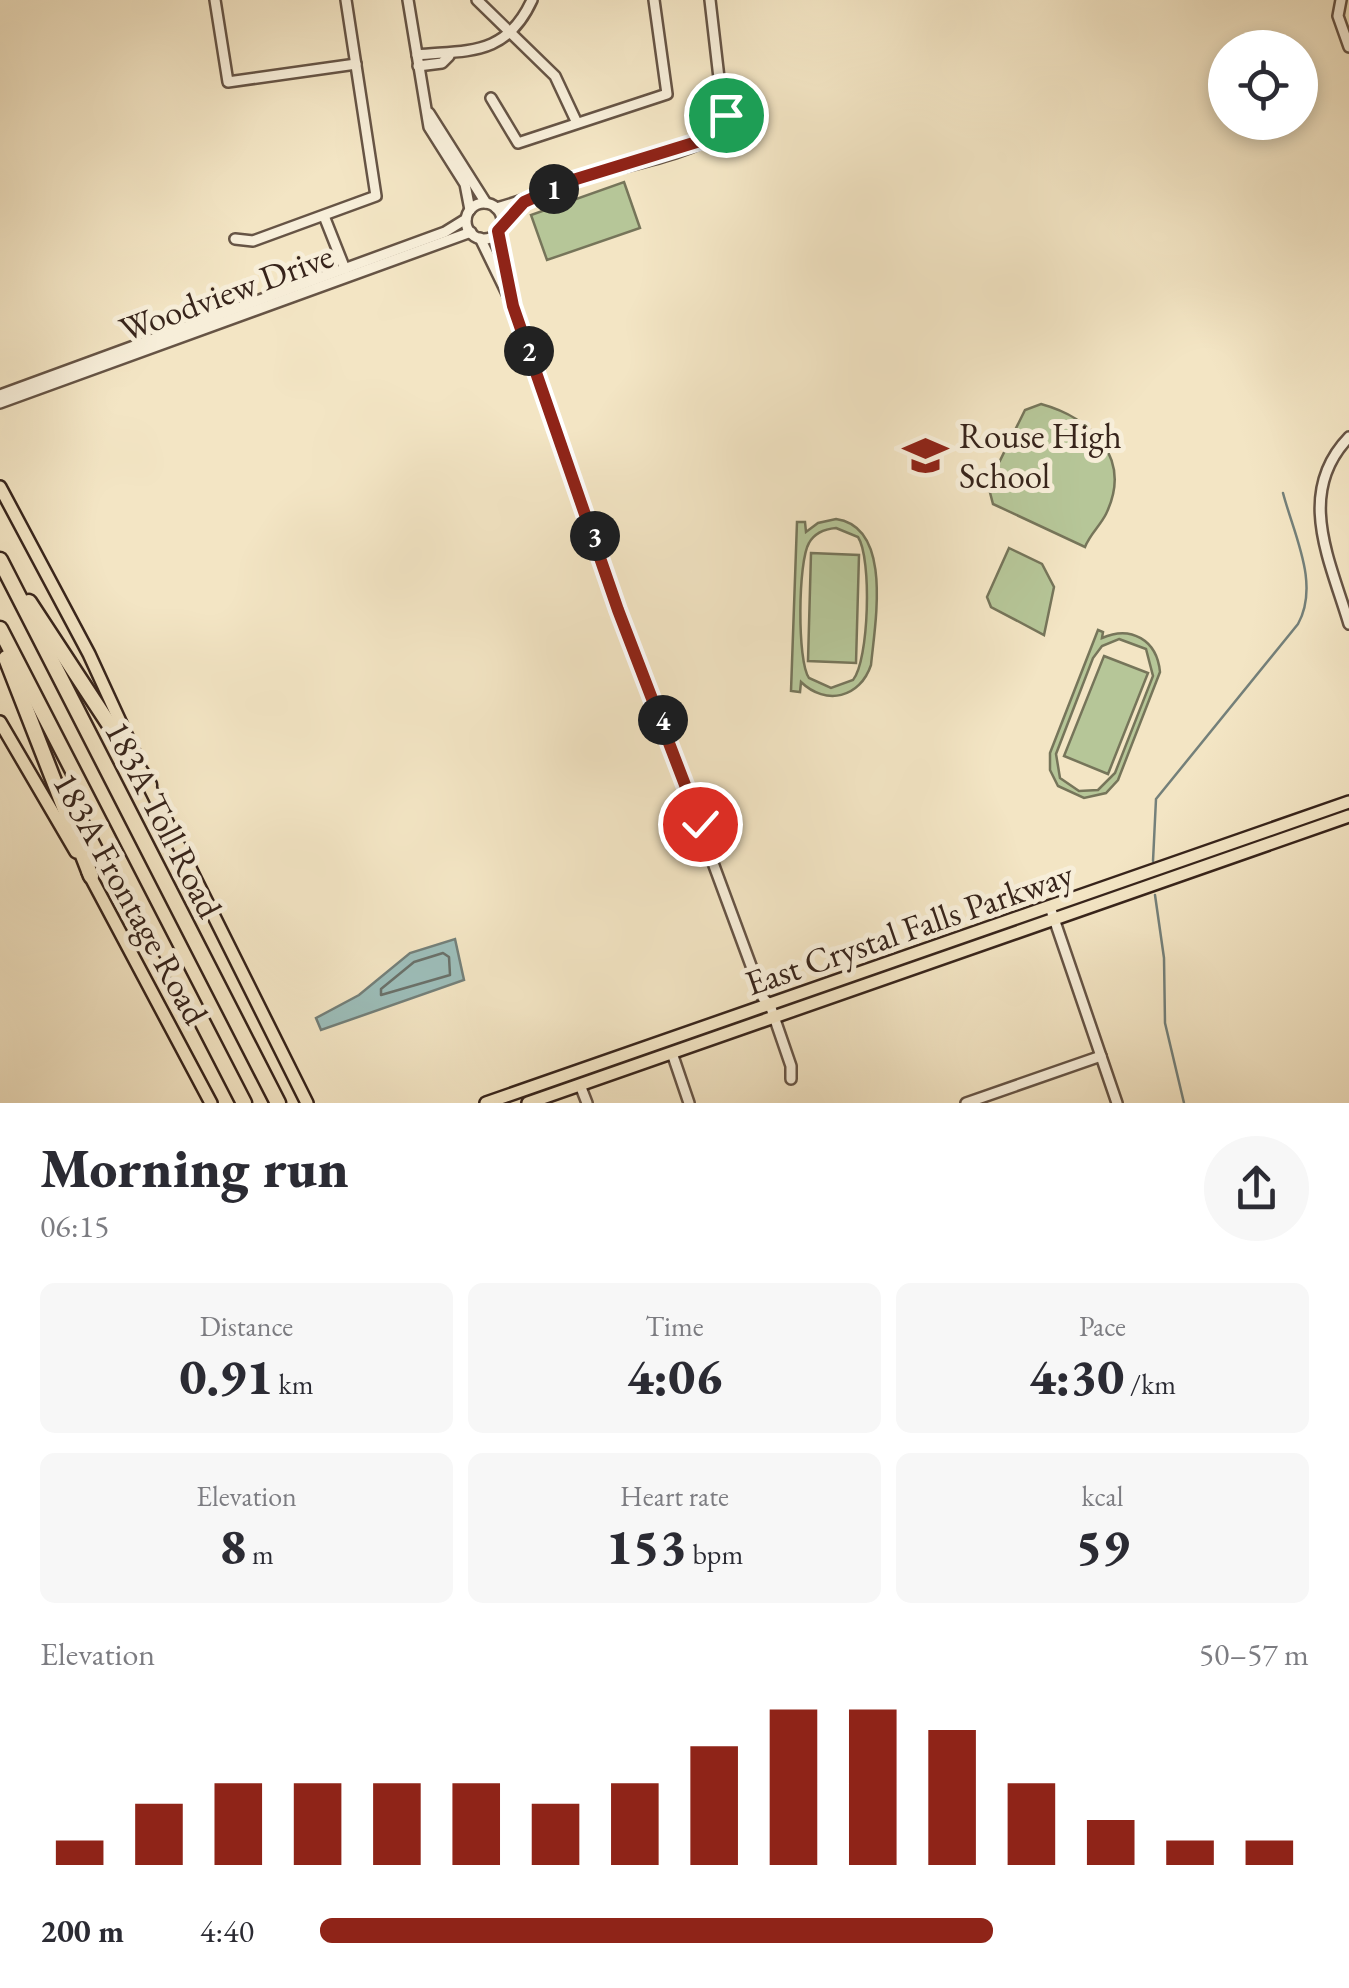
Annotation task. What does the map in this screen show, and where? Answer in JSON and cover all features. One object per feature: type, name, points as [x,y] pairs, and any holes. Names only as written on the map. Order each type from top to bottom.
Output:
[{"type":"highway","points":[[0,559],[149,785]]},
{"type":"highway","name":"183A Toll Road","points":[[0,559],[103,769],[278,1103]]},
{"type":"highway","name":"183A Toll Road","points":[[0,629],[244,1103]]},
{"type":"highway","points":[[0,643],[90,876]]},
{"type":"main road","name":"183A Frontage Road","points":[[0,487],[89,654],[149,785],[307,1103]]},
{"type":"main road","name":"183A Frontage Road","points":[[0,722],[90,876],[210,1103]]},
{"type":"main road","name":"East Crystal Falls Parkway","points":[[486,1103],[578,1079],[916,962],[1349,802]]},
{"type":"main road","name":"East Crystal Falls Parkway","points":[[1052,913],[1197,870],[1349,816]]},
{"type":"main road","points":[[1190,858],[1197,870]]},
{"type":"main road","name":"East Crystal Falls Parkway","points":[[528,1103],[578,1079]]},
{"type":"street","points":[[215,0],[228,82],[356,64]]},
{"type":"street","points":[[235,239],[252,241],[376,196],[346,0]]},
{"type":"street","points":[[408,0],[429,127],[465,184],[468,215],[513,306],[638,661],[660,710],[763,998],[772,1011],[791,1080]]},
{"type":"street","points":[[477,0],[511,30],[564,88],[577,124]]},
{"type":"street","points":[[418,61],[488,46],[511,30],[532,0]]},
{"type":"street","points":[[491,98],[518,143],[667,94],[654,0]]},
{"type":"street","points":[[500,227],[524,202],[573,180],[638,164],[726,130],[710,0]]},
{"type":"street","points":[[1341,0],[1338,16],[1349,47]]},
{"type":"street","points":[[424,107],[491,206],[500,227],[513,306]]},
{"type":"street","name":"Woodview Drive","points":[[0,403],[347,272],[445,232],[468,215],[491,206],[524,202]]},
{"type":"street","points":[[324,216],[347,272]]},
{"type":"street","name":"Woodview Drive","points":[[0,395],[347,272],[500,227]]},
{"type":"street","points":[[1349,437],[1323,479],[1317,505],[1349,624]]},
{"type":"street","points":[[1052,913],[1118,1103]]},
{"type":"street","points":[[670,1047],[689,1103]]},
{"type":"street","points":[[966,1103],[1101,1056]]},
{"type":"street","points":[[578,1079],[587,1103]]},
{"type":"green space","points":[[624,182],[640,228],[547,260],[531,215]]},
{"type":"green space","points":[[1041,404],[1060,410],[1091,430],[1111,458],[1113,494],[1106,514],[1085,547],[993,504],[988,485],[1025,410]]},
{"type":"green space","points":[[836,519],[854,526],[866,539],[876,579],[871,665],[859,685],[841,695],[821,694],[801,682],[800,692],[791,691],[797,522],[805,522],[806,532],[818,523]],"holes":[[[836,528],[858,537],[867,586],[862,653],[853,680],[831,688],[809,678],[802,653],[800,611],[805,553],[811,539],[824,530]]]},
{"type":"green space","points":[[1009,548],[1042,564],[1054,587],[1044,635],[991,607],[987,597]]},
{"type":"green space","points":[[811,553],[859,555],[856,663],[808,661]]},
{"type":"green space","points":[[1098,630],[1103,632],[1102,638],[1123,633],[1141,638],[1154,651],[1160,672],[1118,780],[1106,793],[1084,798],[1058,786],[1050,770],[1050,753]],"holes":[[[1119,639],[1146,649],[1153,676],[1115,773],[1098,790],[1079,791],[1060,778],[1056,754],[1093,658],[1102,646]]]},
{"type":"green space","points":[[1104,656],[1148,673],[1108,774],[1064,756]]},
{"type":"water","points":[[455,939],[464,980],[321,1030],[316,1018],[359,995],[410,953]]},
{"type":"waterway","points":[[1153,861],[1156,799],[1298,624],[1304,609],[1303,559],[1283,493]]},
{"type":"waterway","points":[[1155,895],[1164,958],[1165,1023],[1184,1103]]},
{"type":"place","name":"Rouse High School","points":[[926,455]]},
{"type":"route","points":[[700,824],[660,710],[618,610],[513,306],[514,296],[500,258],[498,231],[524,202],[573,180],[638,164],[720,134],[726,130],[726,115]]}]
